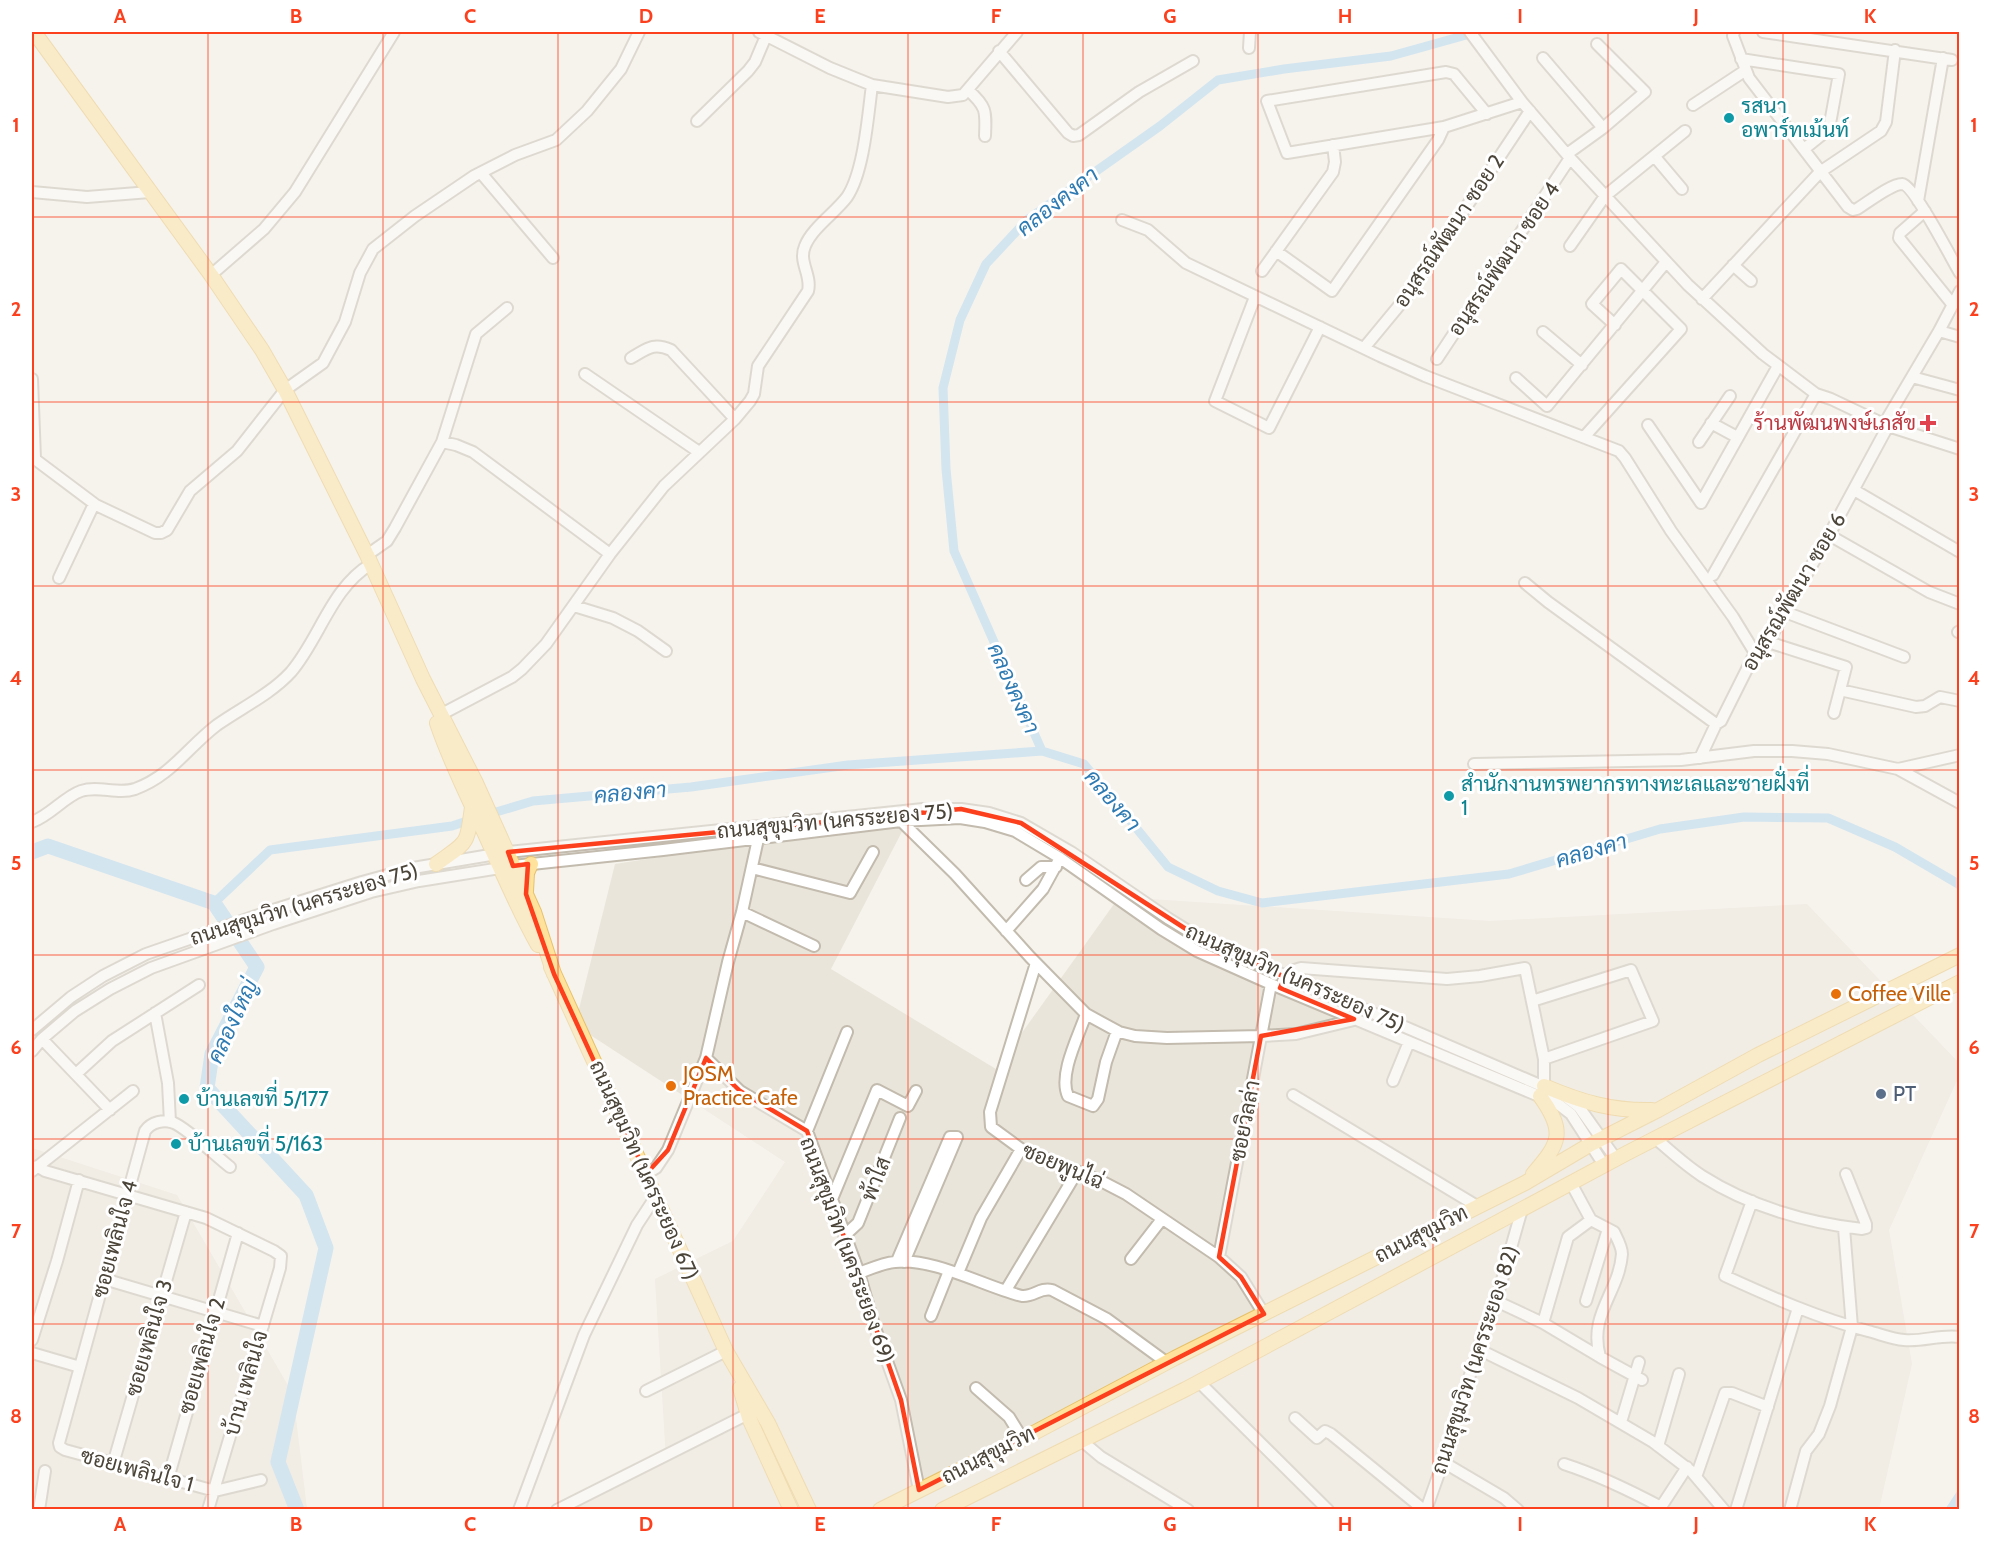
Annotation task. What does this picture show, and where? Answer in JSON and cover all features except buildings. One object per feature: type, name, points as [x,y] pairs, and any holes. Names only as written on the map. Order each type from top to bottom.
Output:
[{"type":"main road","points":[[34,32],[211,275],[262,350],[285,390],[369,560],[492,834]]},
{"type":"main road","points":[[423,680],[446,751],[470,786],[472,807],[464,844],[436,864]]},
{"type":"main road","points":[[472,807],[492,834]]},
{"type":"main road","name":"ถนนสุขุมวิท (นครระยอง 67)","points":[[492,834],[507,867],[521,915],[554,974],[726,1351],[768,1423],[808,1509]]},
{"type":"main road","points":[[526,894],[527,873],[531,864]]},
{"type":"main road","name":"ถนนสุขุมวิท (นครระยอง 67)","points":[[507,867],[526,894],[554,974]]},
{"type":"main road","name":"ถนนสุขุมวิท","points":[[880,1509],[1166,1362],[1526,1183],[1597,1141],[1758,1055],[1959,955]]},
{"type":"main road","name":"ถนนสุขุมวิท","points":[[942,1509],[1199,1382],[1654,1138],[1959,982]]},
{"type":"main road","points":[[1542,1091],[1582,1102],[1634,1110],[1658,1110]]},
{"type":"main road","points":[[1526,1183],[1554,1147],[1556,1134],[1552,1113],[1542,1091]]},
{"type":"main road","name":"ถนนสุขุมวิท (นครระยอง 67)","points":[[734,1366],[748,1414],[791,1509]]},
{"type":"main road","points":[[781,1489],[786,1509]]},
{"type":"street","points":[[32,379],[33,458],[94,504],[154,533],[167,530],[190,491],[237,451],[285,390],[323,363],[345,322],[360,273],[373,249],[414,216],[481,173],[514,154],[556,140],[587,111],[621,69],[639,32]]},
{"type":"street","points":[[697,121],[755,62],[763,34],[830,68],[872,85],[948,97],[963,95],[1015,32]]},
{"type":"street","points":[[1249,48],[1250,32]]},
{"type":"street","points":[[1470,32],[1522,102],[1605,196],[1702,299],[1778,366],[1816,394],[1886,425],[1959,449]]},
{"type":"street","points":[[1734,32],[1733,36],[1749,78],[1848,207],[1853,210],[1894,186],[1901,184],[1908,186],[1959,273]]},
{"type":"street","points":[[1763,32],[1947,59],[1918,201]]},
{"type":"street","points":[[211,275],[264,229],[295,192],[388,33]]},
{"type":"street","points":[[1569,156],[1645,92],[1597,44]]},
{"type":"street","points":[[1702,299],[1820,172],[1875,136],[1884,127],[1895,50]]},
{"type":"street","points":[[999,51],[1068,133],[1073,136],[1078,135],[1139,92],[1192,61]]},
{"type":"street","points":[[1543,58],[1603,128]]},
{"type":"street","points":[[1742,59],[1839,74],[1829,129],[1804,149]]},
{"type":"street","points":[[1693,105],[1746,70]]},
{"type":"street","points":[[1487,114],[1454,74],[1446,72],[1266,101],[1287,153],[1444,127],[1487,114],[1522,102]]},
{"type":"street","points":[[440,715],[500,684],[522,669],[546,644],[610,554],[664,486],[735,419],[750,401],[754,394],[758,366],[808,291],[809,280],[802,256],[805,245],[841,205],[855,182],[872,85]]},
{"type":"street","points":[[968,90],[983,103],[986,112],[985,136]]},
{"type":"street","name":"อนุสรณ์พัฒนา ซอย 2","points":[[1364,348],[1407,296],[1530,111]]},
{"type":"street","points":[[1276,251],[1332,291],[1438,140],[1444,127]]},
{"type":"street","points":[[1570,246],[1605,196],[1685,131]]},
{"type":"street","points":[[1262,271],[1332,172],[1335,162],[1333,145]]},
{"type":"street","name":"อนุสรณ์พัฒนา ซอย 4","points":[[1437,358],[1569,156]]},
{"type":"street","points":[[1655,157],[1682,189]]},
{"type":"street","points":[[481,173],[553,258]]},
{"type":"street","points":[[32,192],[87,197],[150,192]]},
{"type":"street","points":[[1925,212],[1900,233],[1899,238],[1953,305]]},
{"type":"street","points":[[1122,220],[1148,230],[1186,263],[1364,348],[1425,376],[1613,448],[1625,458],[1671,531],[1733,617],[1755,653]]},
{"type":"street","points":[[1516,378],[1547,406],[1666,262]]},
{"type":"street","points":[[1733,265],[1750,281]]},
{"type":"street","points":[[1585,436],[1682,329],[1622,269],[1592,304],[1615,325]]},
{"type":"street","name":"อนุสรณ์พัฒนา ซอย 6","points":[[1700,758],[1755,653],[1768,642],[1854,490],[1886,425],[1940,331],[1959,291]]},
{"type":"street","points":[[1256,297],[1215,401],[1269,428],[1320,327]]},
{"type":"street","points":[[32,822],[43,818],[81,791],[128,791],[151,782],[167,772],[215,727],[289,675],[351,577],[387,541],[395,528],[442,442],[476,334],[507,308]]},
{"type":"street","points":[[1940,331],[1959,337]]},
{"type":"street","points":[[1543,332],[1582,365]]},
{"type":"street","points":[[631,358],[651,347],[660,345],[671,350],[735,419]]},
{"type":"street","points":[[1648,425],[1701,502],[1778,366]]},
{"type":"street","points":[[585,374],[699,452]]},
{"type":"street","points":[[1912,377],[1959,390]]},
{"type":"street","points":[[1713,575],[1816,394]]},
{"type":"street","points":[[1699,442],[1730,396]]},
{"type":"street","points":[[1711,423],[1737,437]]},
{"type":"street","points":[[442,442],[473,452],[610,554]]},
{"type":"street","points":[[1854,490],[1959,552]]},
{"type":"street","points":[[59,578],[94,504]]},
{"type":"street","points":[[1829,535],[1929,592],[1959,604]]},
{"type":"street","points":[[1526,583],[1548,602],[1716,724]]},
{"type":"street","points":[[574,606],[613,618],[638,631],[666,651]]},
{"type":"street","points":[[1785,612],[1904,657]]},
{"type":"street","points":[[1768,642],[1846,667],[1834,713]]},
{"type":"street","points":[[1840,690],[1916,707],[1925,706],[1940,697],[1959,701]]},
{"type":"street","points":[[1474,764],[1681,760],[1754,751],[1828,754],[1898,769],[1959,803]]},
{"type":"street","points":[[1898,769],[1959,755]]},
{"type":"street","name":"ถนนสุขุมวิท (นครระยอง 75)","points":[[32,1030],[71,997],[103,976],[146,954],[362,882],[436,864],[501,852],[922,809],[961,808],[989,813],[1020,823],[1049,838],[1203,940],[1542,1091]]},
{"type":"street","name":"ถนนสุขุมวิท (นครระยอง 75)","points":[[32,1052],[42,1039],[75,1011],[110,989],[151,968],[371,892],[419,881],[507,867],[901,821],[960,818],[985,822],[1015,831],[1058,862],[1197,951],[1409,1042],[1542,1091],[1564,1096],[1579,1107],[1610,1162]]},
{"type":"street","points":[[901,821],[955,873],[1006,931],[1086,1014],[1117,1031],[1135,1036],[1167,1038],[1261,1036],[1296,1034],[1354,1019]]},
{"type":"street","points":[[646,1174],[656,1168],[668,1150],[706,1058],[758,838]]},
{"type":"street","points":[[752,868],[850,893],[873,852]]},
{"type":"street","points":[[1006,931],[1043,889],[1058,862]]},
{"type":"street","points":[[1026,880],[1041,867],[1058,862]]},
{"type":"street","points":[[742,912],[814,946]]},
{"type":"street","name":"ซอยพูนไฉ่","points":[[1036,963],[989,1119],[991,1126],[1020,1149],[1126,1194],[1219,1257],[1241,1277],[1264,1314]]},
{"type":"street","points":[[1285,977],[1291,971],[1301,968],[1447,979],[1525,968],[1544,1059],[1542,1091]]},
{"type":"street","points":[[1532,1001],[1631,970],[1653,1021],[1544,1059]]},
{"type":"street","name":"ซอยวิลล่า","points":[[1219,1257],[1261,1036],[1275,986],[1285,977]]},
{"type":"street","points":[[76,1074],[112,1041],[199,985]]},
{"type":"street","points":[[155,1013],[168,1083],[170,1122],[178,1125],[230,1167]]},
{"type":"street","points":[[1086,1014],[1067,1067],[1065,1088],[1068,1096],[1093,1106],[1098,1099],[1106,1062],[1117,1031]]},
{"type":"street","points":[[807,1131],[847,1032]]},
{"type":"street","points":[[42,1039],[110,1110]]},
{"type":"street","points":[[1393,1081],[1409,1042]]},
{"type":"street","name":"ถนนสุขุมวิท (นครระยอง 69)","points":[[706,1058],[740,1091],[807,1131],[859,1273],[874,1325],[901,1400],[919,1490]]},
{"type":"street","points":[[832,1198],[877,1090],[908,1106],[916,1091]]},
{"type":"street","points":[[34,1169],[133,1091]]},
{"type":"street","points":[[1293,1095],[1477,1206]]},
{"type":"street","name":"พ้าใส","points":[[844,1236],[858,1223],[900,1118]]},
{"type":"street","name":"ซอยเพลินใจ 4","points":[[60,1447],[60,1439],[145,1131],[151,1124],[170,1122]]},
{"type":"street","points":[[900,1262],[957,1137],[950,1137],[922,1212]]},
{"type":"street","points":[[1654,1138],[1701,1175],[1752,1201],[1817,1223],[1844,1228],[1866,1228],[1846,1174]]},
{"type":"street","points":[[931,1316],[981,1218],[1020,1149]]},
{"type":"street","points":[[34,1169],[80,1180],[206,1218],[238,1233]]},
{"type":"street","points":[[1006,1290],[1077,1172]]},
{"type":"street","points":[[32,1340],[80,1180]]},
{"type":"street","points":[[1570,1183],[1591,1220],[1614,1232],[1622,1252],[1616,1278],[1598,1322],[1596,1343],[1600,1358]]},
{"type":"street","points":[[519,1509],[584,1335],[637,1225],[656,1196]]},
{"type":"street","points":[[1752,1201],[1725,1276],[1798,1308],[1852,1327],[1904,1340],[1941,1336],[1959,1337]]},
{"type":"street","name":"ถนนสุขุมวิท (นครระยอง 82)","points":[[1425,1509],[1443,1462],[1478,1349],[1496,1301],[1522,1209]]},
{"type":"street","name":"ซอยเพลินใจ 3","points":[[113,1464],[186,1212]]},
{"type":"street","points":[[1131,1259],[1162,1219]]},
{"type":"street","points":[[1543,1323],[1568,1237],[1591,1220]]},
{"type":"street","points":[[1790,1509],[1806,1451],[1819,1434],[1830,1406],[1852,1327],[1844,1228]]},
{"type":"street","points":[[1586,1301],[1608,1229]]},
{"type":"street","name":"บ้าน เพลินใจ","points":[[208,1509],[280,1268],[281,1256],[238,1233]]},
{"type":"street","name":"ซอยเพลินใจ 2","points":[[168,1479],[238,1233]]},
{"type":"street","points":[[859,1273],[900,1262],[953,1272],[1027,1297],[1044,1289],[1052,1290],[1107,1319],[1166,1362]]},
{"type":"street","points":[[104,1279],[263,1326]]},
{"type":"street","points":[[1496,1301],[1543,1323],[1638,1378]]},
{"type":"street","points":[[1736,1509],[1798,1308]]},
{"type":"street","points":[[1478,1349],[1578,1398],[1658,1446],[1687,1467],[1724,1509]]},
{"type":"street","points":[[646,1391],[726,1351]]},
{"type":"street","points":[[32,1353],[80,1367]]},
{"type":"street","points":[[1621,1422],[1638,1378],[1639,1362]]},
{"type":"street","points":[[1658,1446],[1679,1374]]},
{"type":"street","points":[[1199,1382],[1328,1509]]},
{"type":"street","points":[[976,1388],[1008,1417],[1022,1438]]},
{"type":"street","points":[[1696,1477],[1725,1393],[1732,1392],[1768,1407]]},
{"type":"street","points":[[557,1509],[748,1414]]},
{"type":"street","points":[[1295,1418],[1317,1438],[1325,1431],[1331,1434],[1425,1509]]},
{"type":"street","points":[[1082,1441],[1101,1457],[1188,1509]]},
{"type":"street","name":"ซอยเพลินใจ 1","points":[[60,1447],[113,1464],[215,1491]]},
{"type":"street","points":[[1443,1462],[1504,1498],[1518,1509]]},
{"type":"street","points":[[1564,1464],[1627,1489],[1660,1508],[1687,1467]]},
{"type":"street","points":[[39,1509],[45,1471]]},
{"type":"street","points":[[215,1491],[261,1480]]},
{"type":"highlighted area","points":[[961,809],[1021,823],[1203,940],[1285,977],[1280,988],[1354,1019],[1261,1036],[1219,1257],[1241,1277],[1264,1314],[919,1490],[901,1400],[807,1131],[740,1091],[706,1058],[668,1150],[646,1174],[554,974],[526,894],[528,864],[513,866],[508,852]]},
{"type":"shaded area","points":[[909,818],[831,969],[996,1069],[1119,897],[1490,921],[1807,904],[1959,1063],[1959,1076],[1889,1230],[1912,1364],[1879,1509],[567,1510],[666,1459],[655,1279],[733,1241],[785,1162],[575,1025],[615,864]]},
{"type":"shaded area","points":[[32,1148],[177,1195],[293,1394],[307,1509],[32,1510]]},
{"type":"waterway","name":"คลองคงคา","points":[[1042,751],[954,551],[946,469],[943,388],[960,320],[986,264],[1027,220],[1160,126],[1218,80],[1284,69],[1391,56],[1477,32]]},
{"type":"waterway","name":"คลองคา","points":[[486,815],[533,801],[691,787],[848,765],[1042,751],[1084,764],[1168,867],[1218,891],[1262,903],[1509,874],[1660,829],[1744,817],[1828,818],[1895,847],[1960,885]]},
{"type":"waterway","name":"คลองคา","points":[[214,903],[270,850],[452,826],[473,819]]},
{"type":"waterway","name":"คลองใหญ่","points":[[32,852],[48,846],[214,903],[257,967],[212,1054],[207,1088],[306,1195],[326,1248],[278,1462],[297,1510]]},
{"type":"waterway","points":[[1950,1510],[1960,1495]]},
{"type":"place","name":"รสนา อพาร์ทเม้นท์","points":[[1729,118]]},
{"type":"place","name":"ร้านพัฒนพงษ์เภสัข","points":[[1928,423]]},
{"type":"place","name":"สำนักงานทรพยากรทางทะเลและชายฝั่งที่ 1","points":[[1449,796]]},
{"type":"place","name":"Coffee Ville","points":[[1836,994]]},
{"type":"place","name":"JOSM Practice Cafe","points":[[671,1086]]},
{"type":"place","name":"PT","points":[[1881,1094]]},
{"type":"place","name":"บ้านเลขที่ 5/177","points":[[184,1099]]},
{"type":"place","name":"บ้านเลขที่ 5/163","points":[[176,1144]]}]
